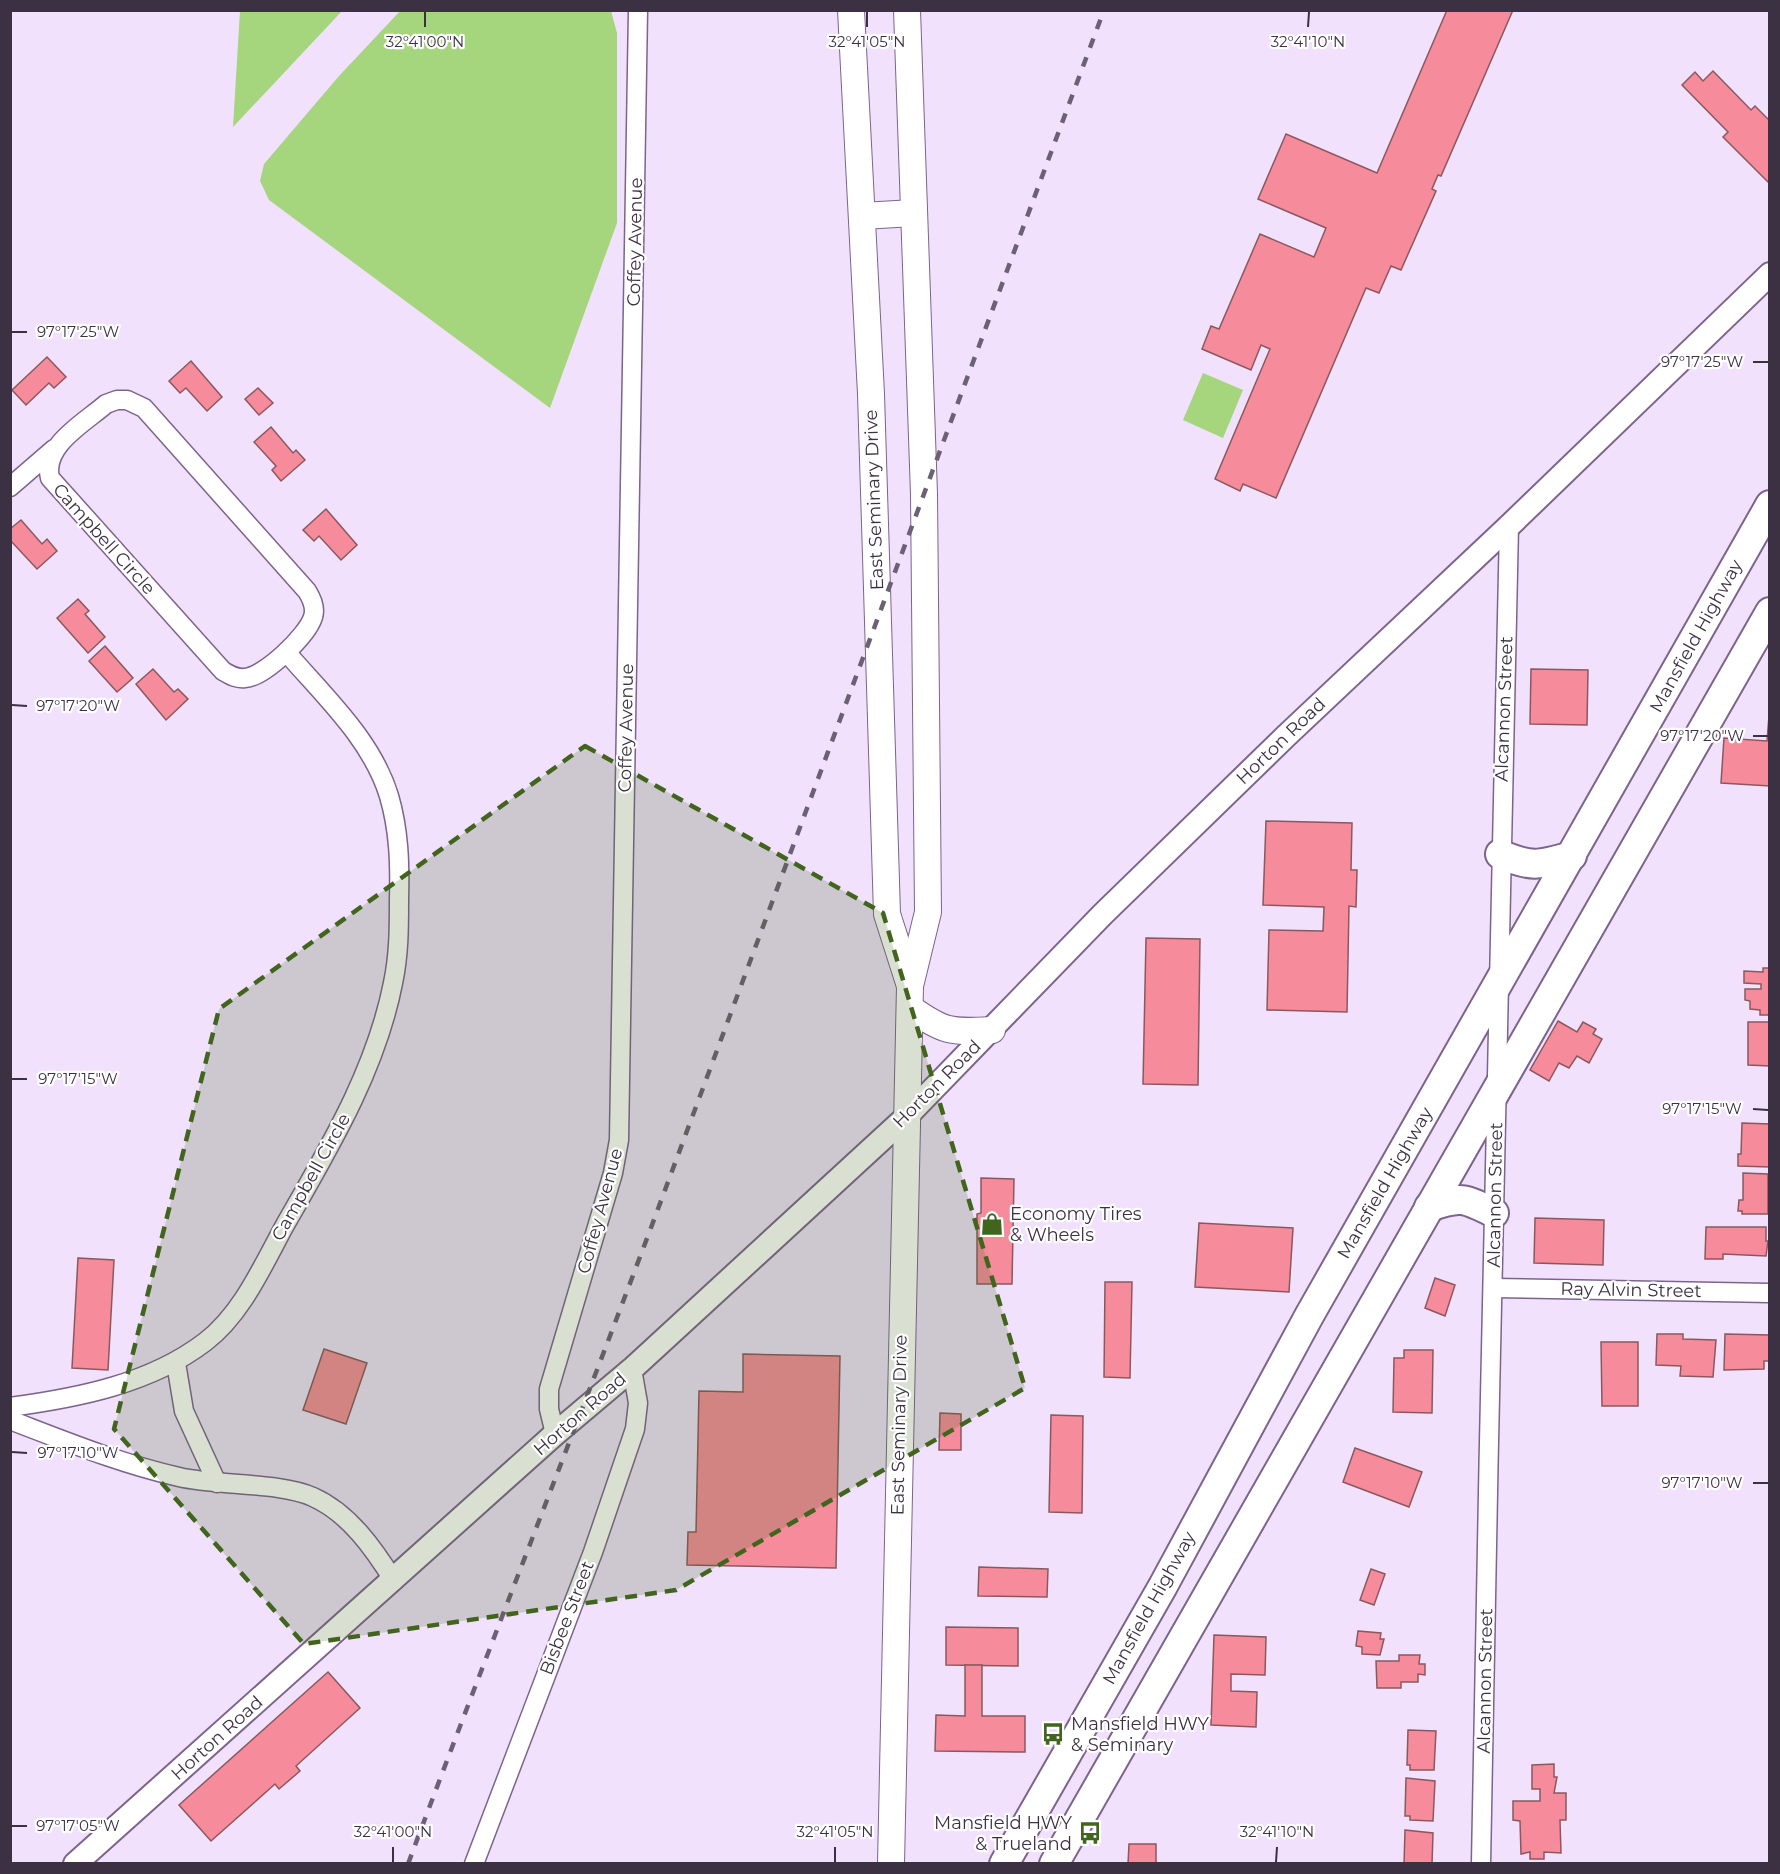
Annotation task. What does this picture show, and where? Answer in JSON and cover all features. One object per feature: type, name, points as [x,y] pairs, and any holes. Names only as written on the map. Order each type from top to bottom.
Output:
[{"type":"main road","name":"East Seminary Drive","points":[[851,10],[871,394],[887,914],[910,997]]},
{"type":"main road","name":"East Seminary Drive","points":[[891,1863],[905,1118],[910,997],[927,912],[924,494],[907,10]]},
{"type":"main road","points":[[862,216],[914,213]]},
{"type":"main road","name":"Mansfield Highway","points":[[1004,1863],[1096,1706],[1309,1316],[1770,505]]},
{"type":"main road","points":[[1054,1863],[1770,612]]},
{"type":"main road","points":[[1500,854],[1523,864],[1544,864],[1572,856]]},
{"type":"main road","points":[[910,997],[933,1025],[952,1032],[992,1030]]},
{"type":"main road","points":[[1429,1207],[1456,1198],[1472,1202],[1494,1213]]},
{"type":"street","name":"Coffey Avenue","points":[[555,1434],[549,1409],[549,1389],[613,1173],[619,1140],[638,10]]},
{"type":"street","name":"Horton Road","points":[[75,1863],[394,1581],[555,1434],[632,1369],[905,1118],[1103,914],[1770,274]]},
{"type":"street","name":"Campbell Circle","points":[[127,400],[144,408],[307,591],[313,602],[314,616],[287,653],[253,676],[234,677],[223,671],[55,486],[48,469],[49,460],[57,446],[106,404],[127,400]]},
{"type":"street","points":[[10,487],[57,446]]},
{"type":"street","name":"Alcannon Street","points":[[1481,1863],[1500,854],[1509,526]]},
{"type":"street","name":"Campbell Circle","points":[[10,1407],[105,1388],[176,1362],[219,1330],[262,1267],[340,1127],[381,1031],[394,981],[398,939],[399,852],[389,795],[372,758],[357,734],[287,653]]},
{"type":"street","name":"Ray Alvin Street","points":[[1493,1288],[1770,1293]]},
{"type":"street","points":[[176,1362],[184,1411],[217,1483]]},
{"type":"street","name":"Bisbee Street","points":[[474,1863],[593,1552],[635,1430],[638,1403],[632,1369]]},
{"type":"street","points":[[10,1420],[74,1444],[178,1477],[313,1496],[336,1510],[355,1529],[376,1553],[394,1581]]},
{"type":"highlighted area","points":[[585,746],[883,913],[1025,1388],[676,1590],[304,1644],[114,1429],[219,1009]]},
{"type":"green space","points":[[401,10],[611,11],[617,33],[617,223],[550,408],[269,200],[260,181],[264,164],[339,76]]},
{"type":"green space","points":[[240,11],[342,11],[233,127]]},
{"type":"green space","points":[[1203,373],[1243,390],[1223,438],[1183,420]]},
{"type":"building","points":[[1447,10],[1513,10],[1441,176],[1438,175],[1432,189],[1436,191],[1401,270],[1391,266],[1379,293],[1366,288],[1276,498],[1243,484],[1240,491],[1215,479],[1270,349],[1261,345],[1251,370],[1202,349],[1211,326],[1219,329],[1260,234],[1314,257],[1326,228],[1258,199],[1286,134],[1377,173]]},
{"type":"building","points":[[1713,71],[1751,110],[1755,106],[1770,121],[1770,184],[1723,137],[1728,132],[1682,85],[1695,72],[1703,81]]},
{"type":"building","points":[[47,357],[66,377],[54,388],[49,383],[26,405],[12,390]]},
{"type":"building","points":[[191,361],[222,397],[207,411],[186,388],[180,393],[169,381]]},
{"type":"building","points":[[258,388],[273,403],[259,415],[245,399]]},
{"type":"building","points":[[271,427],[293,453],[296,450],[305,460],[281,481],[272,470],[276,466],[254,442]]},
{"type":"building","points":[[326,509],[357,545],[341,560],[319,536],[314,541],[303,530]]},
{"type":"building","points":[[21,520],[42,544],[47,539],[57,551],[37,569],[10,540],[10,529]]},
{"type":"building","points":[[78,599],[89,611],[85,614],[105,637],[88,653],[57,618]]},
{"type":"building","points":[[105,646],[133,678],[117,692],[89,661]]},
{"type":"building","points":[[153,669],[174,692],[178,689],[188,699],[166,720],[136,684]]},
{"type":"building","points":[[1531,669],[1588,670],[1587,725],[1530,724]]},
{"type":"building","points":[[1770,703],[1770,786],[1721,783],[1724,738],[1767,741]]},
{"type":"building","points":[[1266,821],[1352,823],[1351,870],[1357,870],[1356,907],[1349,906],[1347,1012],[1267,1010],[1269,930],[1323,931],[1324,907],[1263,905]]},
{"type":"building","points":[[1146,938],[1200,939],[1198,1085],[1143,1084]]},
{"type":"building","points":[[1763,968],[1770,968],[1770,1015],[1760,1015],[1760,1010],[1750,1009],[1750,1001],[1745,1000],[1745,989],[1761,989],[1761,984],[1744,983],[1744,971],[1763,972]]},
{"type":"building","points":[[1558,1021],[1577,1032],[1583,1022],[1596,1029],[1593,1034],[1602,1039],[1589,1063],[1577,1056],[1569,1068],[1559,1063],[1549,1081],[1530,1070]]},
{"type":"building","points":[[1748,1022],[1770,1022],[1770,1066],[1748,1065]]},
{"type":"building","points":[[1742,1123],[1770,1124],[1770,1167],[1738,1166],[1738,1154],[1741,1154]]},
{"type":"building","points":[[1743,1173],[1768,1174],[1768,1214],[1742,1214],[1742,1211],[1738,1211],[1739,1200],[1743,1200]]},
{"type":"building","points":[[981,1178],[1014,1179],[1012,1284],[977,1284],[977,1214],[981,1213]]},
{"type":"building","points":[[1535,1218],[1604,1220],[1603,1265],[1534,1263]]},
{"type":"building","points":[[1199,1223],[1293,1228],[1289,1292],[1195,1287]]},
{"type":"building","points":[[1706,1227],[1766,1227],[1766,1241],[1768,1241],[1766,1256],[1723,1254],[1723,1259],[1705,1259]]},
{"type":"building","points":[[78,1258],[114,1260],[108,1370],[72,1368]]},
{"type":"building","points":[[1435,1278],[1455,1285],[1445,1316],[1425,1308]]},
{"type":"building","points":[[1105,1282],[1132,1282],[1130,1378],[1104,1377]]},
{"type":"building","points":[[1657,1334],[1683,1334],[1683,1339],[1716,1340],[1713,1377],[1680,1376],[1681,1366],[1656,1365]]},
{"type":"building","points":[[1725,1334],[1770,1335],[1770,1361],[1764,1361],[1764,1369],[1724,1370]]},
{"type":"building","points":[[1601,1342],[1638,1342],[1638,1406],[1602,1406]]},
{"type":"building","points":[[324,1349],[367,1363],[346,1424],[303,1410]]},
{"type":"building","points":[[1404,1350],[1433,1350],[1432,1413],[1393,1412],[1394,1358],[1404,1358]]},
{"type":"building","points":[[743,1354],[840,1356],[836,1568],[687,1565],[688,1532],[696,1532],[699,1391],[743,1392]]},
{"type":"building","points":[[940,1413],[961,1414],[961,1450],[939,1450]]},
{"type":"building","points":[[1051,1415],[1083,1416],[1082,1513],[1049,1512]]},
{"type":"building","points":[[1355,1448],[1422,1472],[1409,1507],[1343,1482]]},
{"type":"building","points":[[979,1567],[1048,1569],[1047,1597],[978,1596]]},
{"type":"building","points":[[1371,1569],[1385,1574],[1374,1605],[1360,1600]]},
{"type":"building","points":[[946,1627],[1018,1628],[1018,1666],[946,1665]]},
{"type":"building","points":[[1358,1631],[1381,1633],[1380,1639],[1384,1639],[1380,1655],[1362,1654],[1362,1647],[1356,1646]]},
{"type":"building","points":[[1214,1635],[1266,1637],[1265,1675],[1231,1674],[1231,1691],[1257,1692],[1256,1727],[1211,1725]]},
{"type":"building","points":[[1399,1655],[1420,1655],[1419,1664],[1425,1664],[1425,1675],[1418,1674],[1418,1682],[1401,1682],[1401,1688],[1377,1688],[1376,1661],[1399,1661]]},
{"type":"building","points":[[965,1665],[982,1665],[982,1716],[1025,1716],[1025,1752],[935,1751],[936,1715],[965,1716]]},
{"type":"building","points":[[328,1672],[360,1708],[296,1766],[300,1771],[279,1789],[275,1784],[211,1841],[179,1805]]},
{"type":"building","points":[[1408,1730],[1436,1731],[1434,1770],[1410,1770],[1410,1765],[1407,1765]]},
{"type":"building","points":[[1554,1764],[1554,1777],[1557,1777],[1554,1793],[1566,1793],[1566,1820],[1560,1820],[1561,1853],[1544,1852],[1544,1859],[1530,1859],[1530,1852],[1521,1854],[1520,1821],[1513,1820],[1513,1801],[1540,1801],[1540,1789],[1532,1789],[1532,1765]]},
{"type":"building","points":[[1406,1778],[1435,1781],[1433,1821],[1410,1820],[1410,1816],[1405,1816]]},
{"type":"building","points":[[1405,1830],[1433,1833],[1432,1864],[1404,1864]]},
{"type":"building","points":[[1129,1844],[1156,1844],[1156,1864],[1128,1864]]},
{"type":"railway","points":[[408,1864],[652,1225],[1104,10]]},
{"type":"place","name":"Economy Tires & Wheels","points":[[992,1224]]},
{"type":"place","name":"Mansfield HWY & Seminary","points":[[1053,1734]]},
{"type":"place","name":"Mansfield HWY & Trueland","points":[[1090,1833]]}]
